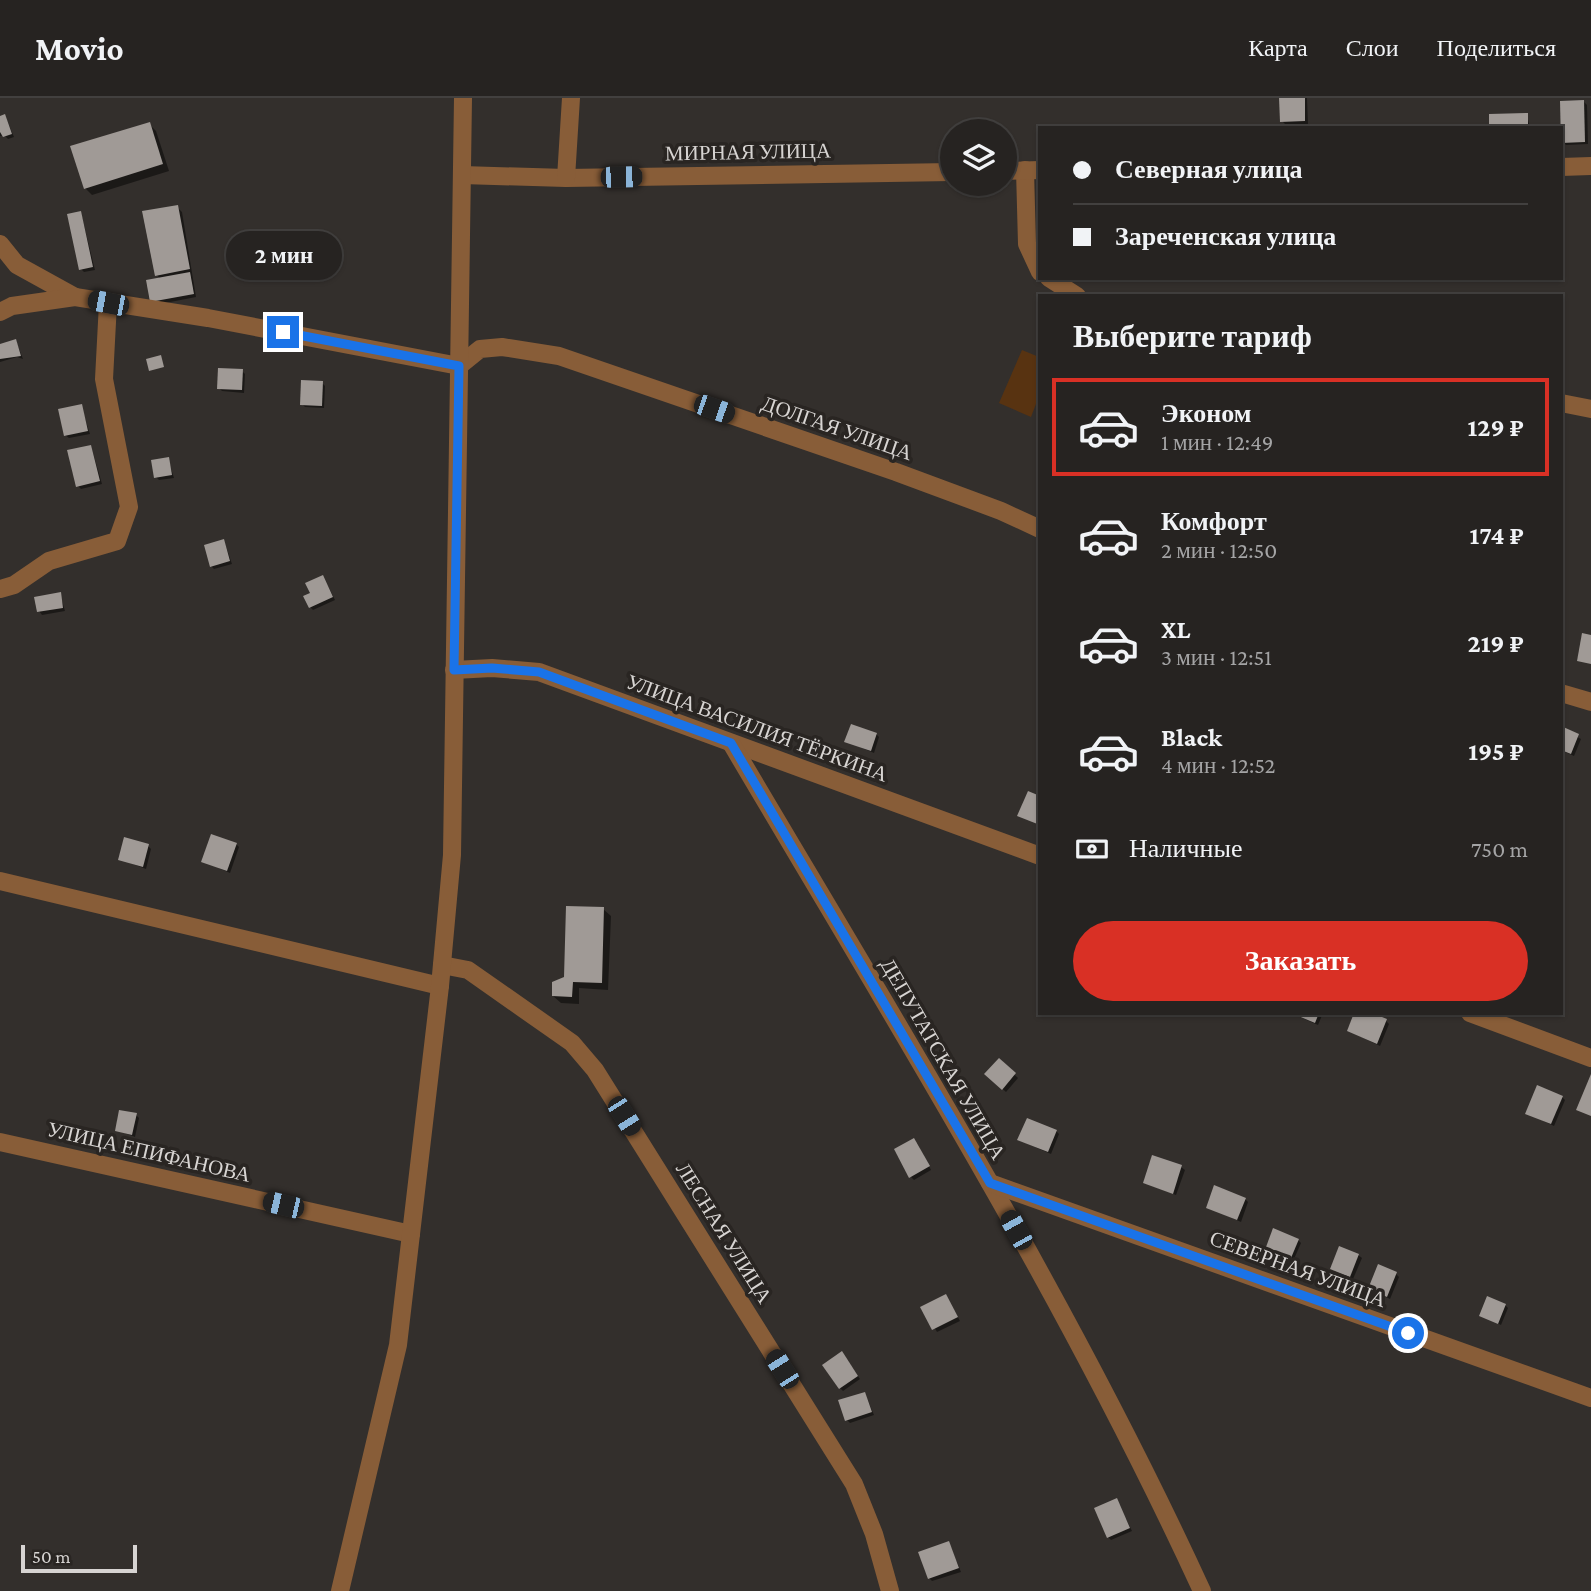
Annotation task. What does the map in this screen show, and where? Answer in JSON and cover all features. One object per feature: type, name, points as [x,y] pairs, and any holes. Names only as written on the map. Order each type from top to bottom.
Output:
[{"type":"street","points":[[340,1591],[398,1345],[440,986],[452,855],[463,98]]},
{"type":"street","points":[[566,178],[571,98]]},
{"type":"street","points":[[1563,167],[1591,166]]},
{"type":"street","points":[[1032,170],[1027,244],[1038,268]]},
{"type":"street","name":"МИРНАЯ УЛИЦА","points":[[462,175],[566,178],[940,172]]},
{"type":"street","points":[[0,244],[17,265],[75,297]]},
{"type":"street","points":[[1052,280],[1074,294]]},
{"type":"street","points":[[0,312],[12,306],[75,297],[208,318],[459,366]]},
{"type":"street","points":[[0,589],[14,585],[49,561],[117,541],[129,508],[104,379],[108,303]]},
{"type":"street","name":"ДОЛГАЯ УЛИЦА","points":[[459,366],[480,349],[502,347],[559,356],[896,472],[1001,511],[1038,528]]},
{"type":"street","points":[[1563,403],[1591,409]]},
{"type":"street","name":"УЛИЦА ВАСИЛИЯ ТЁРКИНА","points":[[454,670],[492,668],[539,672],[1038,855]]},
{"type":"street","points":[[1563,694],[1591,702]]},
{"type":"street","name":"ДЕПУТАТСКАЯ УЛИЦА","points":[[731,743],[990,1183],[1144,1465],[1202,1591]]},
{"type":"street","points":[[0,881],[440,986]]},
{"type":"street","name":"ЛЕСНАЯ УЛИЦА","points":[[442,965],[468,970],[572,1043],[595,1070],[854,1484],[874,1534],[890,1591]]},
{"type":"street","points":[[1475,1015],[1591,1058]]},
{"type":"street","name":"УЛИЦА ЕПИФАНОВА","points":[[0,1142],[411,1234]]},
{"type":"street","name":"СЕВЕРНАЯ УЛИЦА","points":[[990,1183],[1591,1398]]},
{"type":"shaded area","points":[[1022,350],[1038,357],[1038,399],[1031,417],[999,403]]},
{"type":"building","points":[[1279,98],[1305,98],[1305,121],[1280,122]]},
{"type":"building","points":[[1584,100],[1585,142],[1563,143],[1560,101]]},
{"type":"building","points":[[1528,113],[1528,126],[1489,126],[1489,114]]},
{"type":"building","points":[[5,114],[12,134],[3,137],[0,132],[0,116]]},
{"type":"building","points":[[150,122],[163,164],[84,189],[70,146]]},
{"type":"building","points":[[178,205],[190,269],[155,276],[142,211]]},
{"type":"building","points":[[81,211],[93,267],[79,270],[67,214]]},
{"type":"building","points":[[190,272],[194,294],[150,302],[146,280]]},
{"type":"building","points":[[16,339],[21,356],[0,359],[0,344]]},
{"type":"building","points":[[161,355],[164,367],[149,371],[146,359]]},
{"type":"building","points":[[218,368],[243,369],[242,390],[217,389]]},
{"type":"building","points":[[301,380],[323,381],[322,406],[300,405]]},
{"type":"building","points":[[82,404],[88,431],[64,436],[58,409]]},
{"type":"building","points":[[91,445],[100,481],[76,487],[67,450]]},
{"type":"building","points":[[169,457],[172,475],[154,478],[151,460]]},
{"type":"building","points":[[224,539],[230,561],[210,567],[204,545]]},
{"type":"building","points":[[323,575],[333,597],[309,608],[303,596],[310,593],[305,583]]},
{"type":"building","points":[[61,592],[63,608],[37,612],[34,597]]},
{"type":"building","points":[[1582,633],[1591,635],[1591,664],[1577,661]]},
{"type":"building","points":[[851,724],[877,733],[871,751],[844,742]]},
{"type":"building","points":[[1563,727],[1579,734],[1571,754],[1563,751]]},
{"type":"building","points":[[1028,791],[1038,795],[1038,824],[1017,816]]},
{"type":"building","points":[[211,834],[237,843],[227,871],[201,862]]},
{"type":"building","points":[[124,837],[149,844],[143,867],[118,860]]},
{"type":"building","points":[[566,906],[604,907],[602,983],[573,982],[572,997],[552,996],[552,982],[564,977]]},
{"type":"building","points":[[1296,1015],[1318,1015],[1315,1023]]},
{"type":"building","points":[[1353,1015],[1377,1015],[1387,1019],[1377,1044],[1347,1031]]},
{"type":"building","points":[[999,1058],[1016,1073],[1002,1090],[984,1074]]},
{"type":"building","points":[[1591,1074],[1591,1116],[1576,1110]]},
{"type":"building","points":[[1537,1085],[1563,1096],[1551,1124],[1525,1114]]},
{"type":"building","points":[[119,1110],[137,1113],[132,1135],[115,1131]]},
{"type":"building","points":[[1027,1118],[1057,1130],[1048,1152],[1017,1140]]},
{"type":"building","points":[[914,1138],[930,1166],[909,1178],[894,1149]]},
{"type":"building","points":[[1152,1155],[1182,1165],[1173,1194],[1143,1183]]},
{"type":"building","points":[[1214,1185],[1246,1198],[1237,1220],[1206,1208]]},
{"type":"building","points":[[1273,1228],[1299,1239],[1291,1258],[1266,1247]]},
{"type":"building","points":[[1339,1246],[1359,1254],[1350,1277],[1330,1269]]},
{"type":"building","points":[[1378,1264],[1397,1272],[1387,1297],[1368,1289]]},
{"type":"building","points":[[946,1294],[958,1317],[932,1330],[920,1307]]},
{"type":"building","points":[[1487,1296],[1506,1304],[1498,1324],[1479,1316]]},
{"type":"building","points":[[842,1351],[858,1376],[839,1389],[822,1365]]},
{"type":"building","points":[[865,1392],[872,1412],[845,1421],[838,1400]]},
{"type":"building","points":[[1117,1498],[1130,1528],[1107,1538],[1094,1508]]},
{"type":"building","points":[[949,1541],[959,1568],[928,1579],[918,1552]]},
{"type":"route","points":[[283,332],[459,366],[454,670],[492,668],[539,672],[731,743],[990,1183],[1408,1333]]}]
